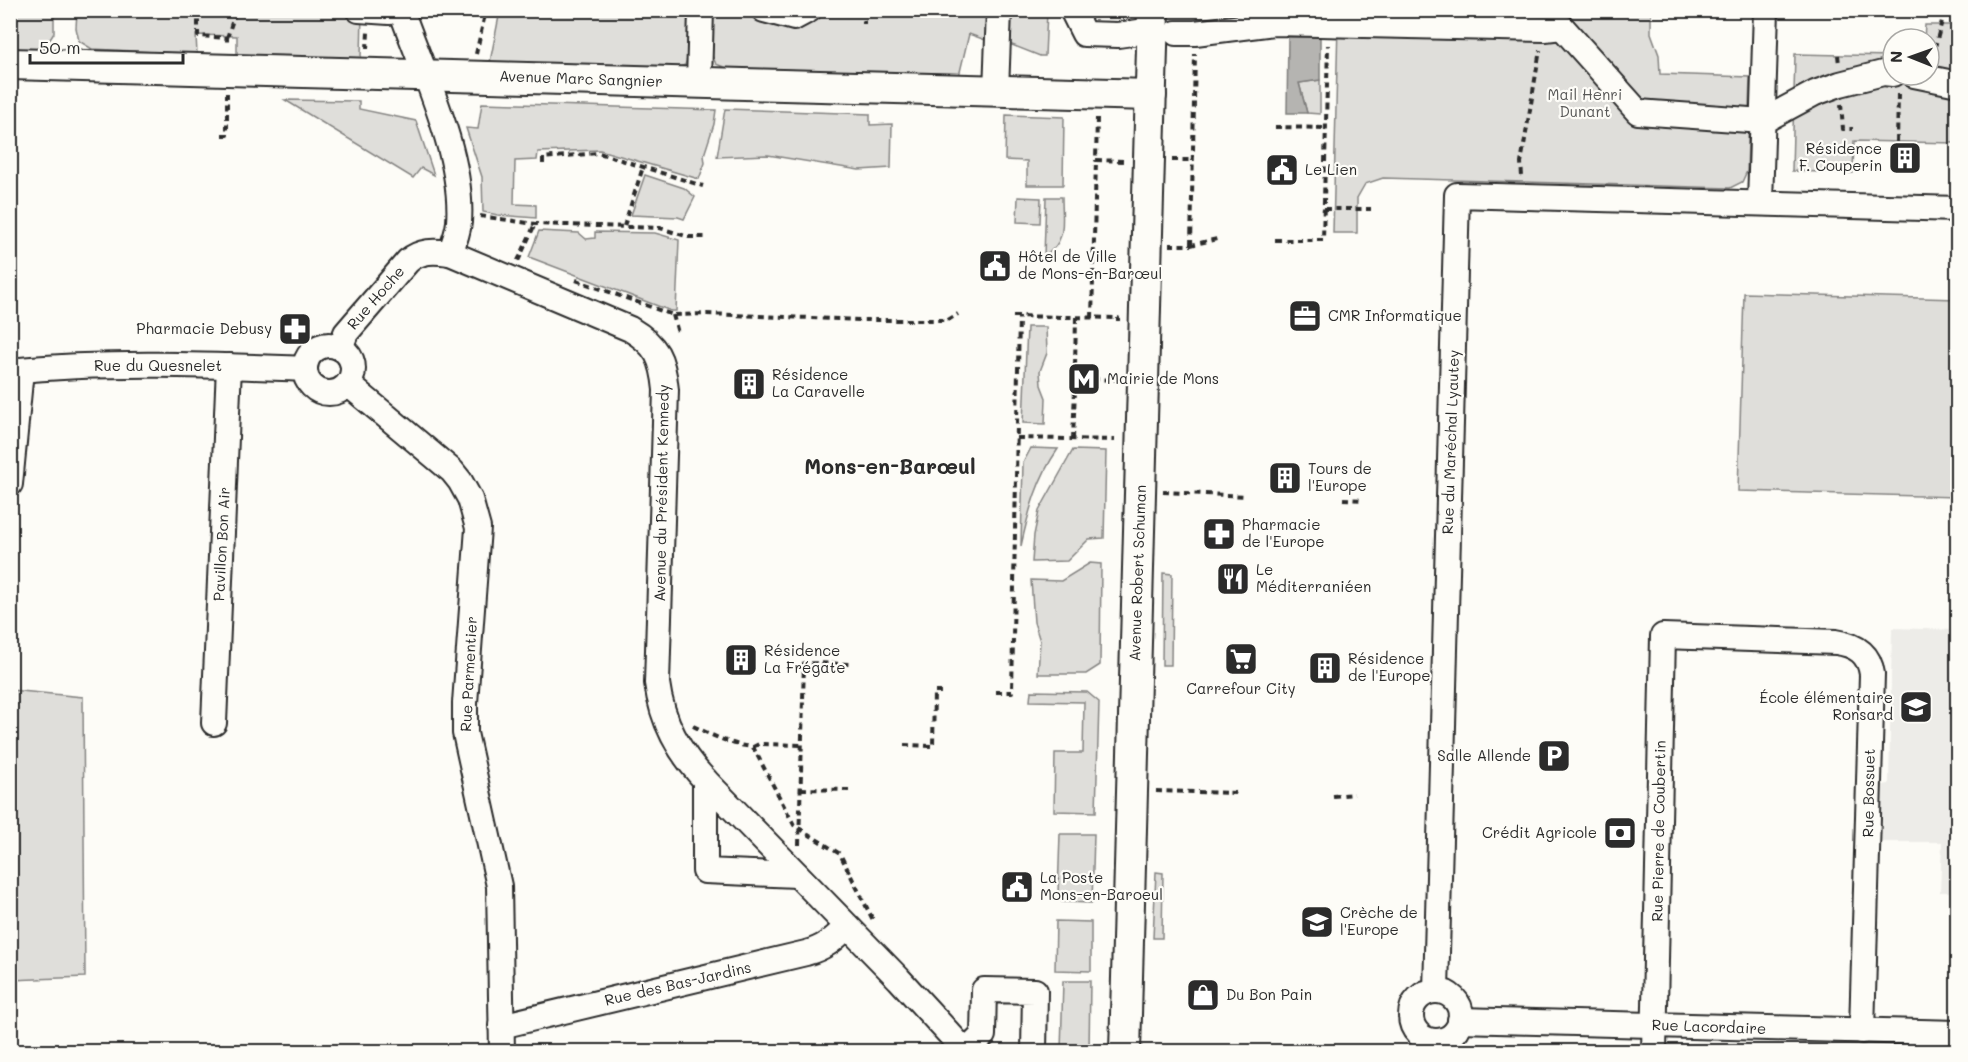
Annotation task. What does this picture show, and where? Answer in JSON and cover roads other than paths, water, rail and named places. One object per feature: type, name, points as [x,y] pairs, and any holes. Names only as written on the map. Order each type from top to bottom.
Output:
[{"type":"main road","name":"Avenue Robert Schuman","points":[[1125,1052],[1151,95],[1146,21]]},
{"type":"main road","name":"Avenue Marc Sangnier","points":[[10,64],[1151,95]]},
{"type":"street","points":[[358,10],[389,12],[394,10]]},
{"type":"street","points":[[401,10],[451,152],[457,180],[459,222],[450,253]]},
{"type":"street","points":[[699,82],[701,10]]},
{"type":"street","points":[[764,10],[794,18],[809,10]]},
{"type":"street","points":[[996,91],[999,10]]},
{"type":"street","points":[[1072,10],[1084,34],[1118,34],[1146,21]]},
{"type":"street","points":[[1760,203],[1766,10]]},
{"type":"street","points":[[1186,33],[1274,23],[1557,22],[1638,112],[1763,121],[1815,93],[1881,74]]},
{"type":"street","points":[[1941,82],[1958,84]]},
{"type":"street","name":"Rue du Maréchal Lyautey","points":[[1436,991],[1457,195],[1958,209]]},
{"type":"street","name":"Rue Hoche","points":[[340,348],[346,333],[408,261],[424,252],[450,253]]},
{"type":"street","name":"Avenue du Président Kennedy","points":[[450,253],[512,264],[630,329],[649,342],[662,364],[664,376],[657,683],[663,713],[681,751],[705,780],[899,979],[966,1052]]},
{"type":"street","points":[[328,345],[340,348],[348,354],[353,364],[352,375],[348,384],[337,392],[323,393],[308,382],[305,369],[308,357],[317,349],[328,345]]},
{"type":"street","name":"Rue du Quesnelet","points":[[16,371],[118,365],[305,369]]},
{"type":"street","name":"Pavillon Bon Air","points":[[214,723],[230,366]]},
{"type":"street","points":[[10,484],[16,371]]},
{"type":"street","name":"Rue Parmentier","points":[[348,384],[452,471],[467,491],[474,508],[478,528],[465,703],[465,732],[499,886],[502,1052]]},
{"type":"street","name":"Rue Pierre de Coubertin","points":[[1654,1052],[1663,636]]},
{"type":"street","name":"Rue Bossuet","points":[[1663,636],[1836,642],[1854,646],[1867,658],[1872,674],[1862,1031]]},
{"type":"street","points":[[705,780],[705,871],[797,875]]},
{"type":"street","name":"Rue des Bas-Jardins","points":[[501,1026],[813,951],[831,942],[846,927]]},
{"type":"street","points":[[966,1052],[983,1035],[984,990],[1035,991],[1034,1052]]},
{"type":"street","points":[[1436,991],[1445,993],[1455,1000],[1460,1012],[1460,1020],[1451,1036],[1434,1046],[1414,1027],[1411,1015],[1413,1005],[1420,997],[1436,991]]},
{"type":"street","name":"Rue Lacordaire","points":[[1460,1020],[1958,1033]]},
{"type":"place","name":"Résidence F. Couperin","points":[[1905,158]]},
{"type":"place","name":"Le Lien","points":[[1282,170]]},
{"type":"place","name":"Hôtel de Ville de Mons-en-Barœul","points":[[995,266]]},
{"type":"place","name":"CMR Informatique","points":[[1305,316]]},
{"type":"place","name":"Pharmacie Debusy","points":[[295,329]]},
{"type":"place","name":"Mairie de Mons","points":[[1084,379]]},
{"type":"place","name":"Résidence La Caravelle","points":[[749,384]]},
{"type":"place","name":"Tours de l'Europe","points":[[1285,478]]},
{"type":"place","name":"Pharmacie de l'Europe","points":[[1219,534]]},
{"type":"place","name":"Le Méditerraniéen","points":[[1233,579]]},
{"type":"place","name":"Carrefour City","points":[[1241,659]]},
{"type":"place","name":"Résidence La Frégate","points":[[741,660]]},
{"type":"place","name":"Résidence de l'Europe","points":[[1325,668]]},
{"type":"place","name":"École élémentaire Ronsard","points":[[1916,707]]},
{"type":"place","name":"Salle Allende","points":[[1554,756]]},
{"type":"place","name":"Crédit Agricole","points":[[1620,833]]},
{"type":"place","name":"La Poste Mons-en-Baroeul","points":[[1017,887]]},
{"type":"place","name":"Crèche de l'Europe","points":[[1317,922]]},
{"type":"place","name":"Du Bon Pain","points":[[1203,995]]},
{"type":"district","name":"Mons-en-Barœul","points":[[890,467]]},
{"type":"park label","name":"Mail Henri Dunant","points":[[1585,104]]}]
